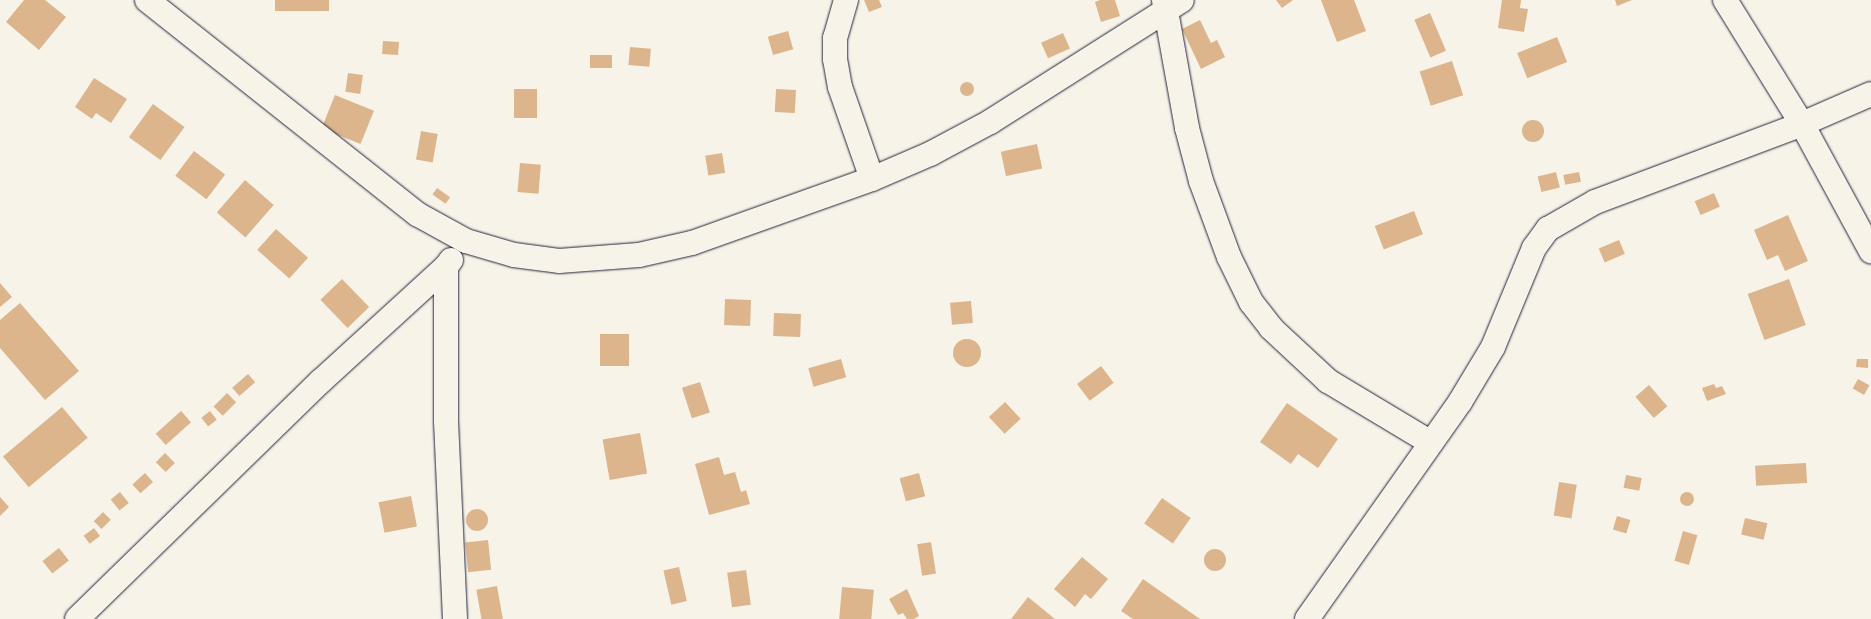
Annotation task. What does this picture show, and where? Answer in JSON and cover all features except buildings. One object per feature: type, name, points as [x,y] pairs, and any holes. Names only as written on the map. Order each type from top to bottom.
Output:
[{"type":"street","points":[[147,0],[418,214],[466,241],[514,255],[559,261],[638,255],[692,243],[872,179],[932,153],[990,122],[1171,3],[1187,128],[1201,182],[1229,257],[1251,302],[1271,328],[1328,380],[1431,443]]},
{"type":"street","points":[[846,0],[835,38],[835,59],[840,87],[872,179]]},
{"type":"street","points":[[1725,0],[1802,124],[1871,251]]},
{"type":"street","points":[[1307,619],[1431,443],[1493,347],[1534,248],[1548,229],[1595,202],[1802,124],[1871,94]]},
{"type":"street","points":[[77,619],[321,382],[446,268],[466,241]]},
{"type":"street","points":[[446,268],[446,421],[455,619]]}]
